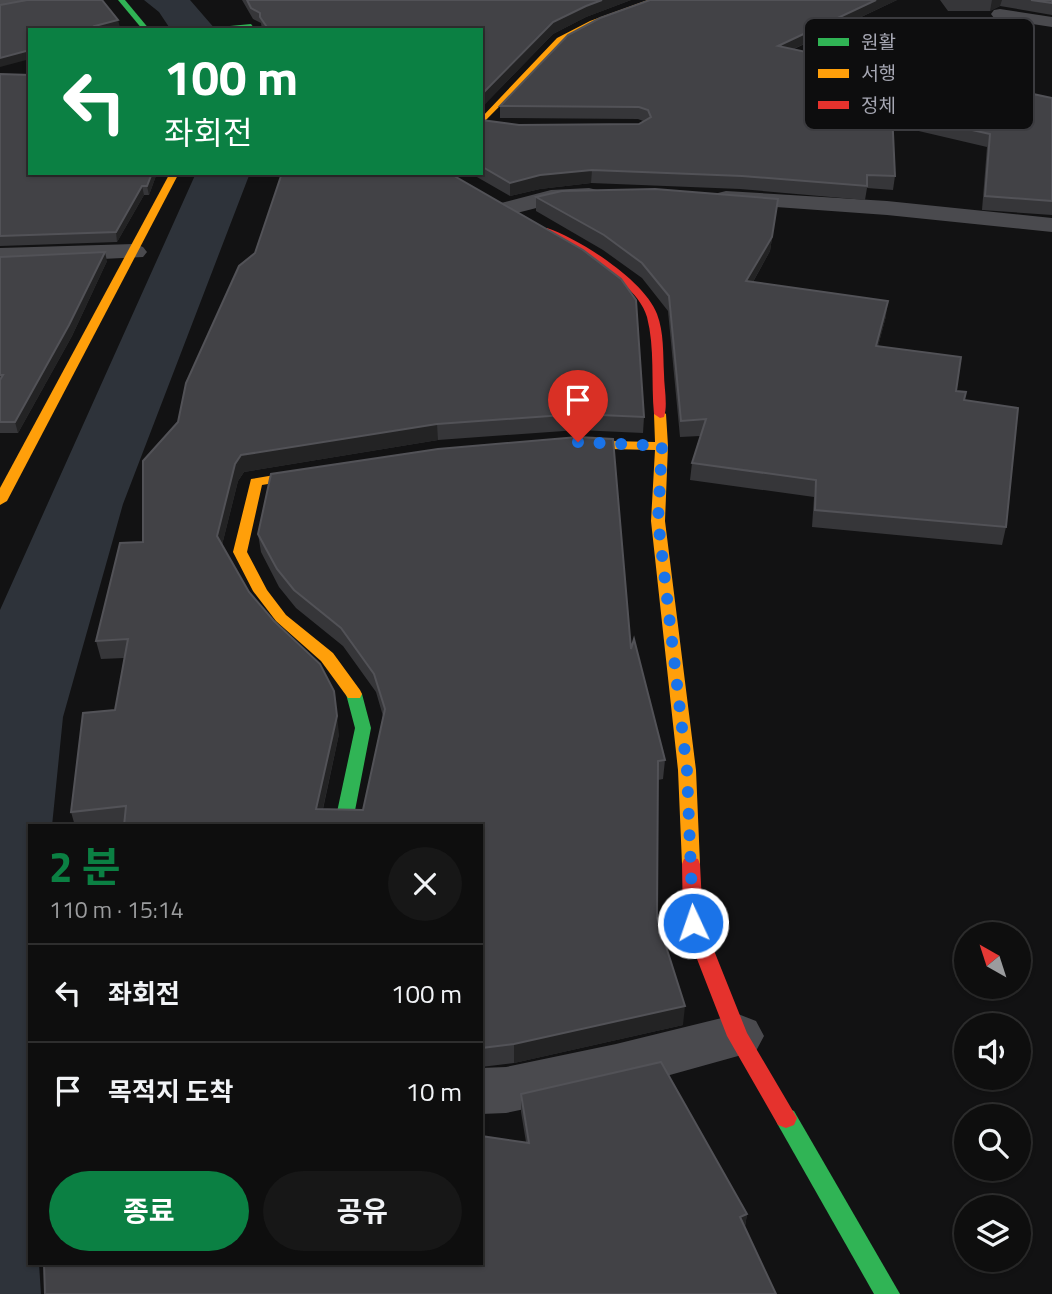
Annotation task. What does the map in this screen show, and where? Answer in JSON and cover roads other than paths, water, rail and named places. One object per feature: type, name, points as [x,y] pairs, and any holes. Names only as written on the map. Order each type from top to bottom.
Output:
[{"type":"street","points":[[0,5],[26,0]]},
{"type":"street","points":[[121,0],[145,28]]},
{"type":"street","points":[[483,122],[561,40],[593,23],[654,0]]},
{"type":"street","points":[[987,0],[1000,14],[1026,18]]},
{"type":"street","points":[[234,9],[247,28]]},
{"type":"street","points":[[995,18],[1000,14]]},
{"type":"street","points":[[1034,19],[1052,22]]},
{"type":"street","points":[[483,124],[506,128]]},
{"type":"street","points":[[0,501],[175,175]]},
{"type":"street","points":[[503,205],[551,197],[610,194]]},
{"type":"street","points":[[708,197],[887,208],[1052,225]]},
{"type":"street","points":[[503,205],[593,257],[631,286],[652,313],[662,446],[658,520],[687,771],[693,923],[738,1036],[888,1294]]},
{"type":"street","points":[[0,256],[134,251]]},
{"type":"street","points":[[539,446],[578,442],[662,446]]},
{"type":"street","points":[[335,469],[256,482],[240,552],[260,591],[281,618],[327,657],[354,694],[363,728],[343,824]]},
{"type":"street","points":[[483,1091],[506,1090],[604,1070],[738,1036]]}]
